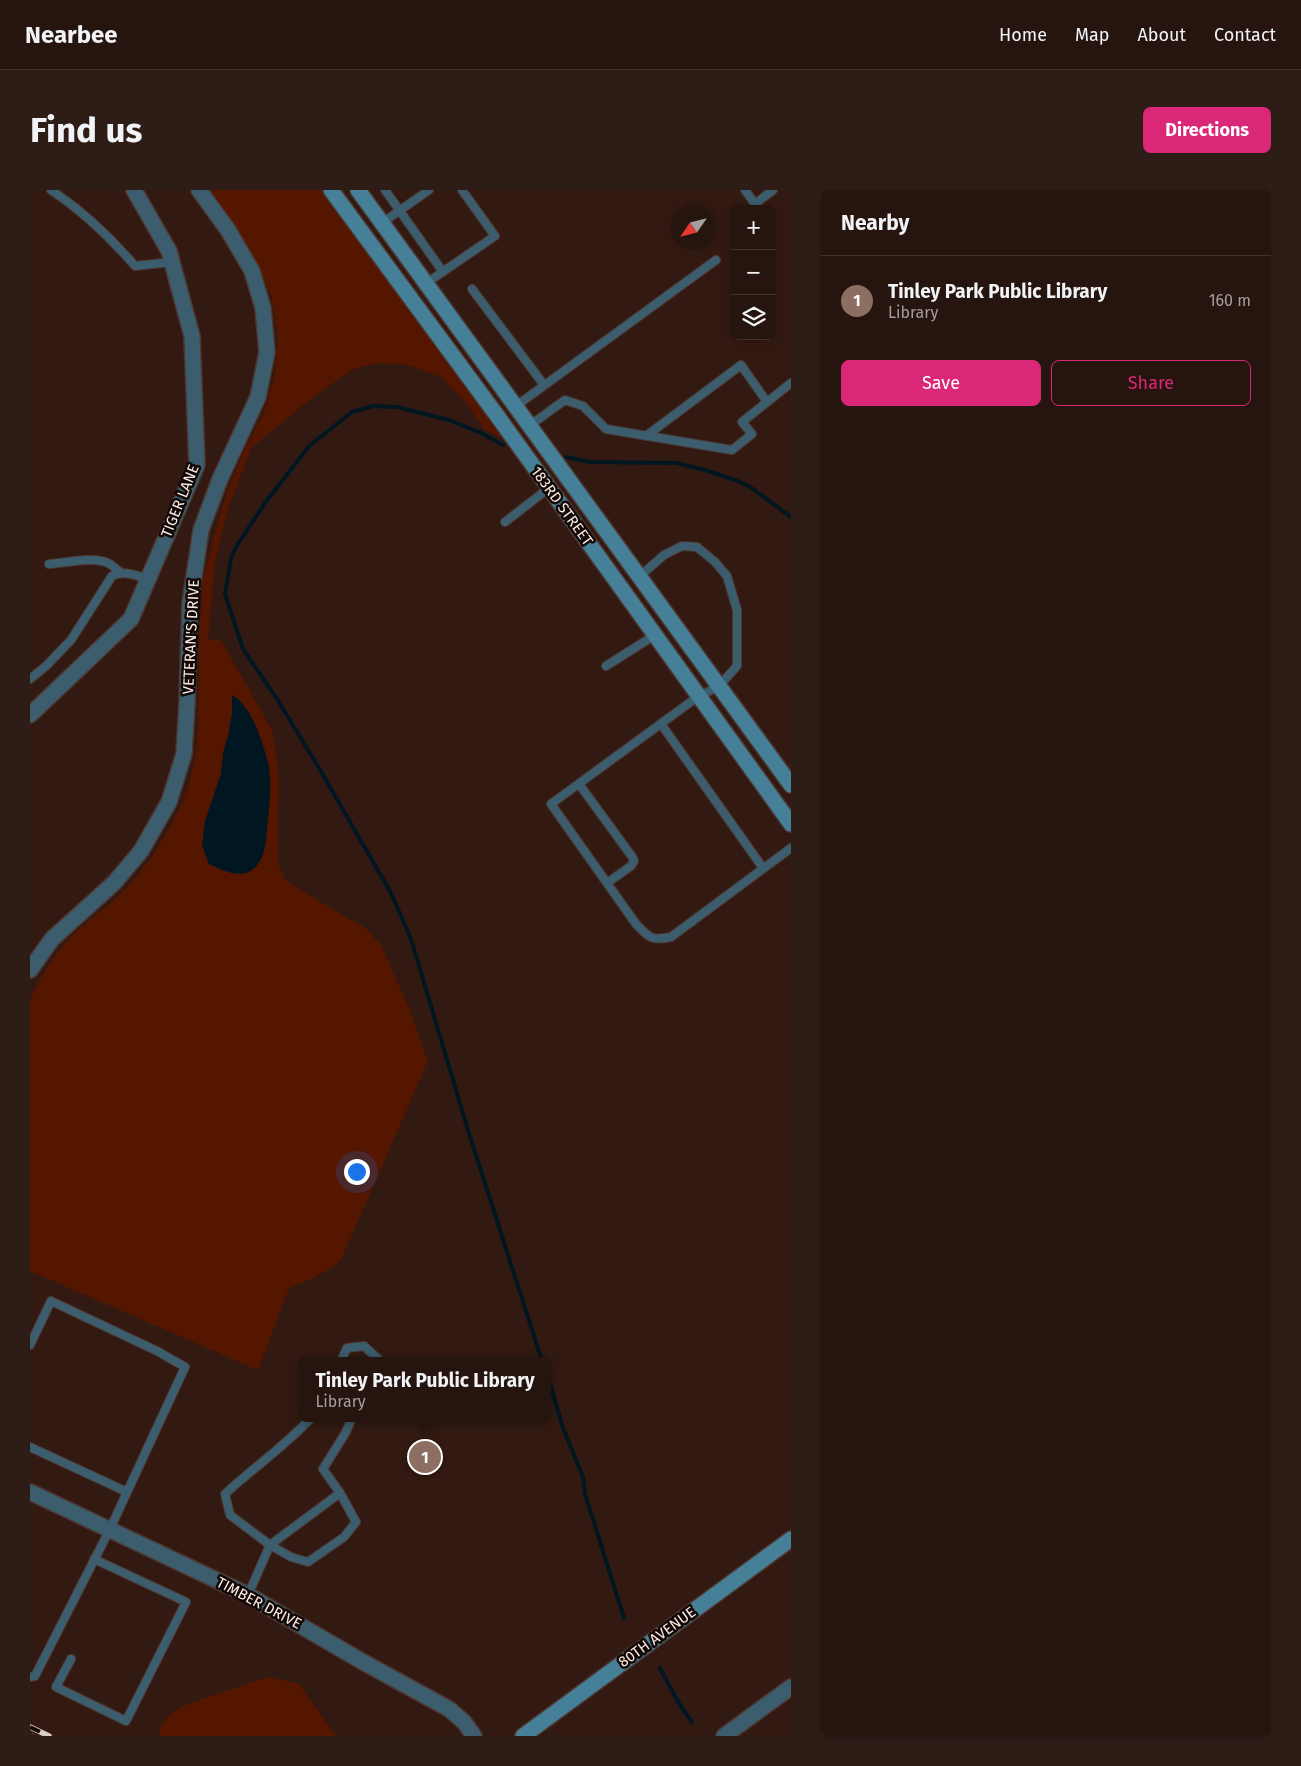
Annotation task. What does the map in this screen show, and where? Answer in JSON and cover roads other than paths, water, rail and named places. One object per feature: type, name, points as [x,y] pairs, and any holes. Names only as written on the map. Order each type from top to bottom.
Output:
[{"type":"street","name":"TIGER LANE","points":[[30,715],[131,619],[197,466],[192,336],[169,252],[134,190]]},
{"type":"street","name":"VETERAN'S DRIVE","points":[[30,970],[52,939],[114,883],[141,850],[169,802],[184,754],[190,604],[201,530],[220,479],[258,397],[267,352],[263,308],[252,270],[228,230],[199,190]]},
{"type":"street","name":"183RD STREET","points":[[331,190],[655,634],[791,824]]},
{"type":"street","name":"183RD STREET","points":[[358,190],[791,785]]},
{"type":"street","name":"TIMBER DRIVE","points":[[30,1492],[248,1595],[363,1662],[450,1709],[464,1722],[474,1736]]},
{"type":"street","name":"80TH AVENUE","points":[[523,1736],[791,1539]]},
{"type":"street","points":[[724,1736],[791,1687]]},
{"type":"lane","points":[[51,190],[71,202],[111,239],[135,266],[172,262]]},
{"type":"lane","points":[[385,190],[443,272]]},
{"type":"lane","points":[[382,223],[429,190]]},
{"type":"lane","points":[[425,284],[495,236],[462,190]]},
{"type":"lane","points":[[745,190],[755,204],[773,190]]},
{"type":"lane","points":[[516,406],[716,260]]},
{"type":"lane","points":[[472,289],[544,385]]},
{"type":"lane","points":[[646,436],[741,365],[767,402]]},
{"type":"lane","points":[[529,426],[566,400],[583,406],[606,430],[732,450],[752,434],[742,422],[791,383]]},
{"type":"lane","points":[[505,522],[549,488]]},
{"type":"lane","points":[[638,577],[664,555],[682,546],[697,548],[716,562],[727,576],[737,610],[737,666],[719,686],[699,696],[550,804],[636,924],[648,936],[658,940],[671,937],[791,848]]},
{"type":"lane","points":[[49,564],[101,560],[109,563],[120,572]]},
{"type":"lane","points":[[30,679],[46,666],[71,640],[112,576],[120,572],[148,578]]},
{"type":"lane","points":[[606,666],[655,634]]},
{"type":"lane","points":[[660,724],[763,868]]},
{"type":"lane","points":[[579,784],[634,861],[631,866],[607,883]]},
{"type":"lane","points":[[30,1345],[51,1301],[156,1351],[185,1367],[110,1529],[50,1650],[35,1676],[30,1677]]},
{"type":"lane","points":[[343,1357],[347,1348],[364,1346],[376,1357]]},
{"type":"lane","points":[[307,1422],[295,1435],[248,1472],[225,1494],[230,1515],[270,1546],[291,1557],[308,1562],[344,1537],[356,1522],[340,1492],[324,1469],[350,1422]]},
{"type":"lane","points":[[30,1447],[127,1492]]},
{"type":"lane","points":[[248,1595],[270,1546],[340,1492]]},
{"type":"lane","points":[[70,1659],[56,1687],[126,1721],[186,1602],[94,1559]]},
{"type":"water","points":[[232,695],[246,708],[256,727],[264,748],[270,775],[264,851],[260,862],[252,870],[242,874],[230,873],[209,864],[202,845],[205,821],[221,774],[223,753],[232,713]]},
{"type":"waterway","points":[[503,445],[479,432],[449,420],[397,407],[373,406],[352,412],[310,445],[265,503],[236,547],[231,559],[225,594],[243,649],[277,699],[319,768],[391,893],[411,939],[467,1127],[541,1357]]},
{"type":"waterway","points":[[566,457],[590,462],[676,463],[705,470],[750,487],[791,517]]},
{"type":"waterway","points":[[551,1387],[563,1428],[583,1477],[585,1494],[624,1618]]},
{"type":"waterway","points":[[660,1668],[678,1702],[692,1722]]},
{"type":"railway","points":[[30,1727],[49,1736]]},
{"type":"place","name":"Tinley Park Public Library","points":[[425,1457]]}]
